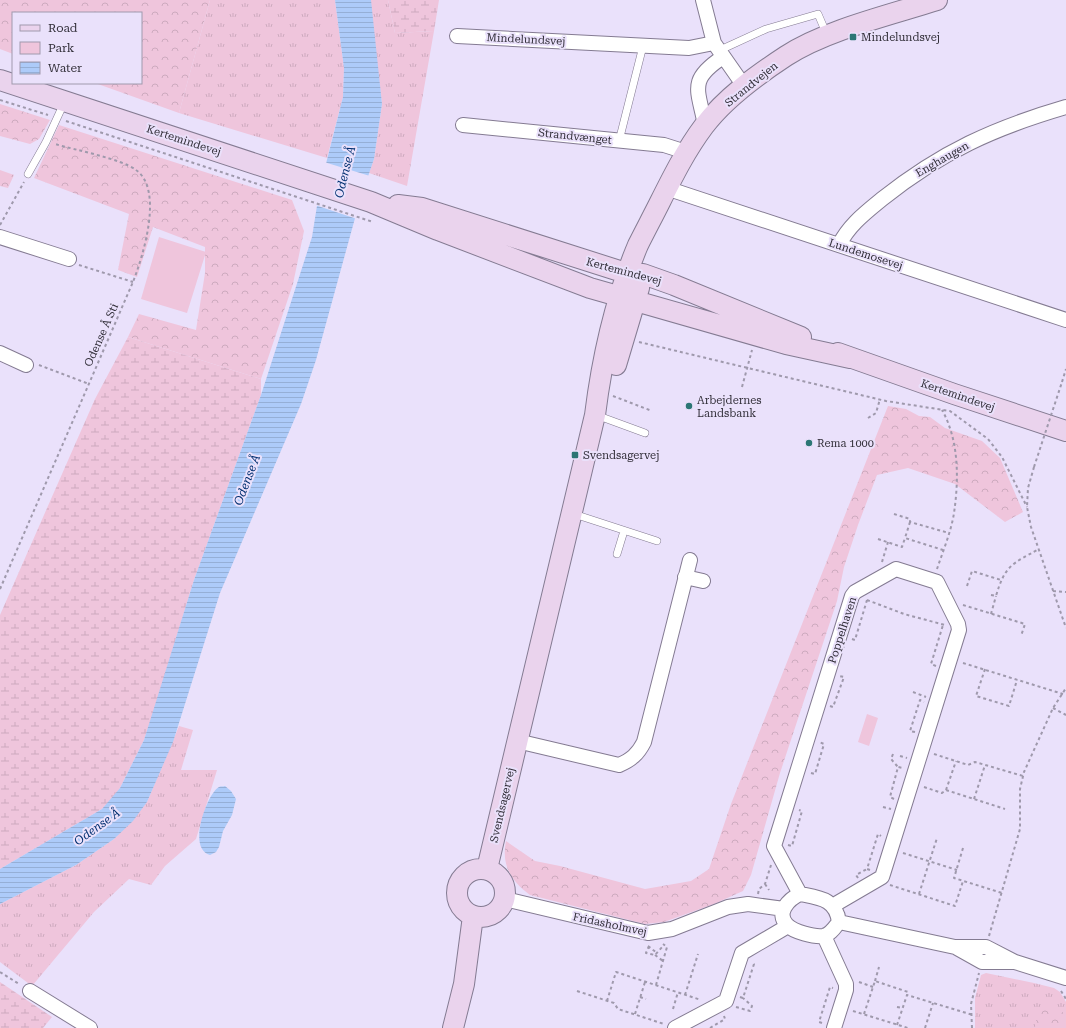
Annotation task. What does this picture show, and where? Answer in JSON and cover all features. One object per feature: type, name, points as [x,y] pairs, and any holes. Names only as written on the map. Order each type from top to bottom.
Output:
[{"type":"main road","name":"Strandvejen","points":[[632,286],[638,246],[666,188],[686,152],[705,125],[744,86],[787,55],[827,35],[909,4],[936,0]]},
{"type":"main road","name":"Kertemindevej","points":[[0,80],[61,110],[367,210],[438,230],[590,288],[632,286],[762,320],[850,358],[1066,431]]},
{"type":"main road","name":"Kertemindevej","points":[[367,210],[422,208],[786,344],[850,358]]},
{"type":"main road","name":"Svendsagervej","points":[[595,415],[608,394],[624,338],[632,286]]},
{"type":"main road","name":"Svendsagervej","points":[[487,869],[595,415],[615,312],[632,286]]},
{"type":"main road","points":[[476,869],[487,869],[498,875],[504,885],[505,899],[495,913],[484,917],[474,916],[460,906],[457,898],[457,889],[460,880],[467,873],[476,869]]},
{"type":"main road","points":[[453,1028],[464,984],[474,916]]},
{"type":"street","points":[[703,0],[718,50],[744,86]]},
{"type":"street","name":"Mindelundsvej","points":[[457,36],[718,50]]},
{"type":"street","points":[[705,125],[698,85],[700,76],[708,67],[718,50]]},
{"type":"street","name":"Enghaugen","points":[[839,245],[852,225],[867,212],[905,181],[940,158],[979,138],[1020,120],[1066,107]]},
{"type":"street","name":"Strandvænget","points":[[462,125],[664,145],[686,152]]},
{"type":"street","name":"Lundemosevej","points":[[666,188],[1066,320]]},
{"type":"street","points":[[0,238],[69,259]]},
{"type":"street","points":[[0,353],[26,365]]},
{"type":"street","points":[[517,741],[619,765],[629,760],[638,752],[644,742],[690,560]]},
{"type":"street","name":"Poppelhaven","points":[[776,849],[774,846],[852,596],[855,592],[896,569],[937,582],[958,624],[959,630]]},
{"type":"street","points":[[685,577],[702,581]]},
{"type":"street","points":[[834,905],[882,877],[959,630]]},
{"type":"street","points":[[776,849],[800,894]]},
{"type":"street","points":[[800,894],[819,898],[834,905],[838,912],[839,922],[833,930],[824,936],[806,934],[788,926],[784,919],[784,909],[791,898],[800,894]]},
{"type":"street","name":"Fridasholmvej","points":[[505,899],[648,933],[672,929],[728,907],[755,904],[784,909]]},
{"type":"street","points":[[839,922],[955,947],[986,947],[1015,962],[1066,978]]},
{"type":"street","points":[[676,1028],[726,1000],[742,953],[788,926]]},
{"type":"street","points":[[824,936],[846,984],[846,990],[834,1028]]},
{"type":"street","points":[[955,947],[982,962],[1015,962]]},
{"type":"street","points":[[30,991],[90,1028]]},
{"type":"lane","points":[[718,50],[766,29],[818,14],[827,35]]},
{"type":"lane","points":[[619,141],[643,46]]},
{"type":"lane","points":[[28,174],[46,142],[61,110]]},
{"type":"lane","points":[[595,415],[645,433]]},
{"type":"lane","points":[[572,514],[656,541]]},
{"type":"lane","points":[[617,554],[624,531]]},
{"type":"path","points":[[0,100],[61,110],[367,210]]},
{"type":"path","name":"Odense Å Sti","points":[[0,589],[133,282],[144,252],[148,234],[149,192],[144,177],[126,165],[46,142]]},
{"type":"path","points":[[0,226],[28,174]]},
{"type":"path","points":[[69,259],[71,262],[133,282]]},
{"type":"path","points":[[624,338],[880,399],[950,411],[988,439],[1002,457],[1027,506],[1039,550],[1066,628]]},
{"type":"path","points":[[742,387],[753,348]]},
{"type":"path","points":[[26,365],[30,362],[89,384]]},
{"type":"path","points":[[1027,506],[1028,488],[1066,369]]},
{"type":"path","points":[[608,394],[652,411]]},
{"type":"path","points":[[868,418],[876,413],[880,399]]},
{"type":"path","points":[[936,570],[949,533],[954,513],[956,466],[954,443],[949,422],[942,410]]},
{"type":"path","points":[[894,514],[910,519],[910,522],[949,533]]},
{"type":"path","points":[[878,539],[902,547],[910,522]]},
{"type":"path","points":[[905,538],[943,550]]},
{"type":"path","points":[[991,614],[1001,580],[1010,566],[1039,550]]},
{"type":"path","points":[[967,586],[972,571],[1001,580]]},
{"type":"path","points":[[1053,591],[1066,592]]},
{"type":"path","points":[[991,594],[996,596]]},
{"type":"path","points":[[852,596],[904,614],[959,630]]},
{"type":"path","points":[[951,610],[962,604],[1025,624],[1021,636]]},
{"type":"path","points":[[943,625],[931,664],[948,664],[985,669],[1063,694]]},
{"type":"path","points":[[985,669],[976,696],[1009,706],[1017,680]]},
{"type":"path","points":[[986,947],[1020,830],[1020,789],[1023,776],[1053,708],[1066,688]]},
{"type":"path","points":[[1053,708],[1066,715]]},
{"type":"path","points":[[921,750],[968,765],[975,762],[1023,776]]},
{"type":"path","points":[[893,754],[891,760],[898,767]]},
{"type":"path","points":[[900,756],[904,757]]},
{"type":"path","points":[[911,783],[942,793],[946,790],[956,761]]},
{"type":"path","points":[[974,799],[985,765]]},
{"type":"path","points":[[946,778],[950,779]]},
{"type":"path","points":[[946,790],[1005,809]]},
{"type":"path","points":[[919,894],[937,838]]},
{"type":"path","points":[[963,848],[954,878],[1002,893]]},
{"type":"path","points":[[755,904],[760,888],[765,884],[776,849]]},
{"type":"path","points":[[890,849],[957,870]]},
{"type":"path","points":[[920,877],[924,879]]},
{"type":"path","points":[[876,880],[955,906],[963,881]]},
{"type":"path","points":[[765,884],[769,890]]},
{"type":"path","points":[[648,946],[663,961]]},
{"type":"path","points":[[646,952],[656,954],[666,946],[656,985]]},
{"type":"path","points":[[685,995],[698,954]]},
{"type":"path","points":[[972,1028],[973,1015],[971,1004],[982,962]]},
{"type":"path","points":[[864,1014],[879,967]]},
{"type":"path","points":[[0,972],[30,991]]},
{"type":"path","points":[[607,1001],[616,972],[718,1005]]},
{"type":"path","points":[[875,981],[908,992],[897,1025]]},
{"type":"path","points":[[635,1014],[645,982]]},
{"type":"path","points":[[577,991],[614,1003],[618,1009],[676,1028]]},
{"type":"path","points":[[673,1009],[678,992]]},
{"type":"path","points":[[907,995],[973,1015]]},
{"type":"path","points":[[640,997],[646,999]]},
{"type":"path","points":[[738,1008],[750,1011],[752,1006],[744,998]]},
{"type":"path","points":[[925,1028],[933,1003]]},
{"type":"path","points":[[841,1007],[908,1028]]},
{"type":"path","points":[[896,1007],[902,1008]]},
{"type":"green space","points":[[0,0],[210,0],[179,113],[98,84],[142,84],[142,12],[12,12],[12,54],[0,49]]},
{"type":"green space","points":[[210,0],[335,0],[344,68],[343,97],[327,158],[179,113]]},
{"type":"green space","points":[[369,0],[388,0],[395,33],[434,31],[407,186],[369,173],[374,159],[382,104]]},
{"type":"green space","points":[[388,0],[439,0],[434,31],[395,33]]},
{"type":"green space","points":[[0,104],[50,120],[39,139],[30,144],[0,136]]},
{"type":"green space","points":[[59,125],[292,200],[304,231],[293,284],[261,379],[128,337],[139,314],[196,330],[205,273],[205,247],[153,227],[137,277],[118,270],[129,214],[34,178]]},
{"type":"green space","points":[[0,170],[14,175],[8,188],[0,186]]},
{"type":"green space","points":[[159,237],[206,252],[187,313],[141,299]]},
{"type":"green space","points":[[128,337],[261,379],[261,395],[194,580],[144,740],[120,788],[102,809],[0,869],[0,615],[95,399]]},
{"type":"green space","points":[[888,406],[906,409],[919,416],[930,417],[945,428],[982,441],[1000,458],[1023,512],[1005,522],[955,484],[908,468],[877,475],[844,567],[837,601],[780,773],[751,875],[743,891],[714,904],[664,922],[645,924],[530,895],[523,890],[513,878],[506,865],[506,841],[535,861],[560,866],[645,889],[691,881],[709,869],[731,804]]},
{"type":"green space","points":[[867,714],[878,718],[869,746],[858,742]]},
{"type":"green space","points":[[179,726],[193,730],[181,770],[217,770],[196,839],[165,866],[151,885],[129,879],[94,912],[32,986],[0,962],[0,904],[76,865],[114,839],[147,802]]},
{"type":"green space","points":[[986,973],[1054,988],[1060,992],[1066,1002],[1066,1028],[975,1028],[975,998],[981,975]]},
{"type":"green space","points":[[0,982],[52,1017],[43,1028],[0,1028]]},
{"type":"green space","points":[[1044,1008],[1066,1013],[1066,1028],[1035,1028],[1037,1015]]},
{"type":"water","name":"Odense Å","points":[[335,0],[371,0],[382,104],[374,159],[360,200],[316,360],[301,404],[220,593],[173,742],[147,802],[133,821],[114,839],[76,865],[0,904],[0,869],[102,809],[120,788],[144,740],[194,580],[261,395],[312,237],[320,187],[343,97],[344,68]]},
{"type":"water","points":[[225,786],[231,791],[236,799],[232,815],[223,831],[219,847],[216,852],[210,855],[203,851],[200,843],[199,832],[201,821],[214,791],[219,787]]},
{"type":"pier","points":[[324,162],[370,176],[357,219],[315,205]]},
{"type":"place","name":"Mindelundsvej","points":[[853,37]]},
{"type":"place","name":"Arbejdernes Landsbank","points":[[689,406]]},
{"type":"place","name":"Rema 1000","points":[[809,443]]},
{"type":"place","name":"Svendsagervej","points":[[575,455]]}]
